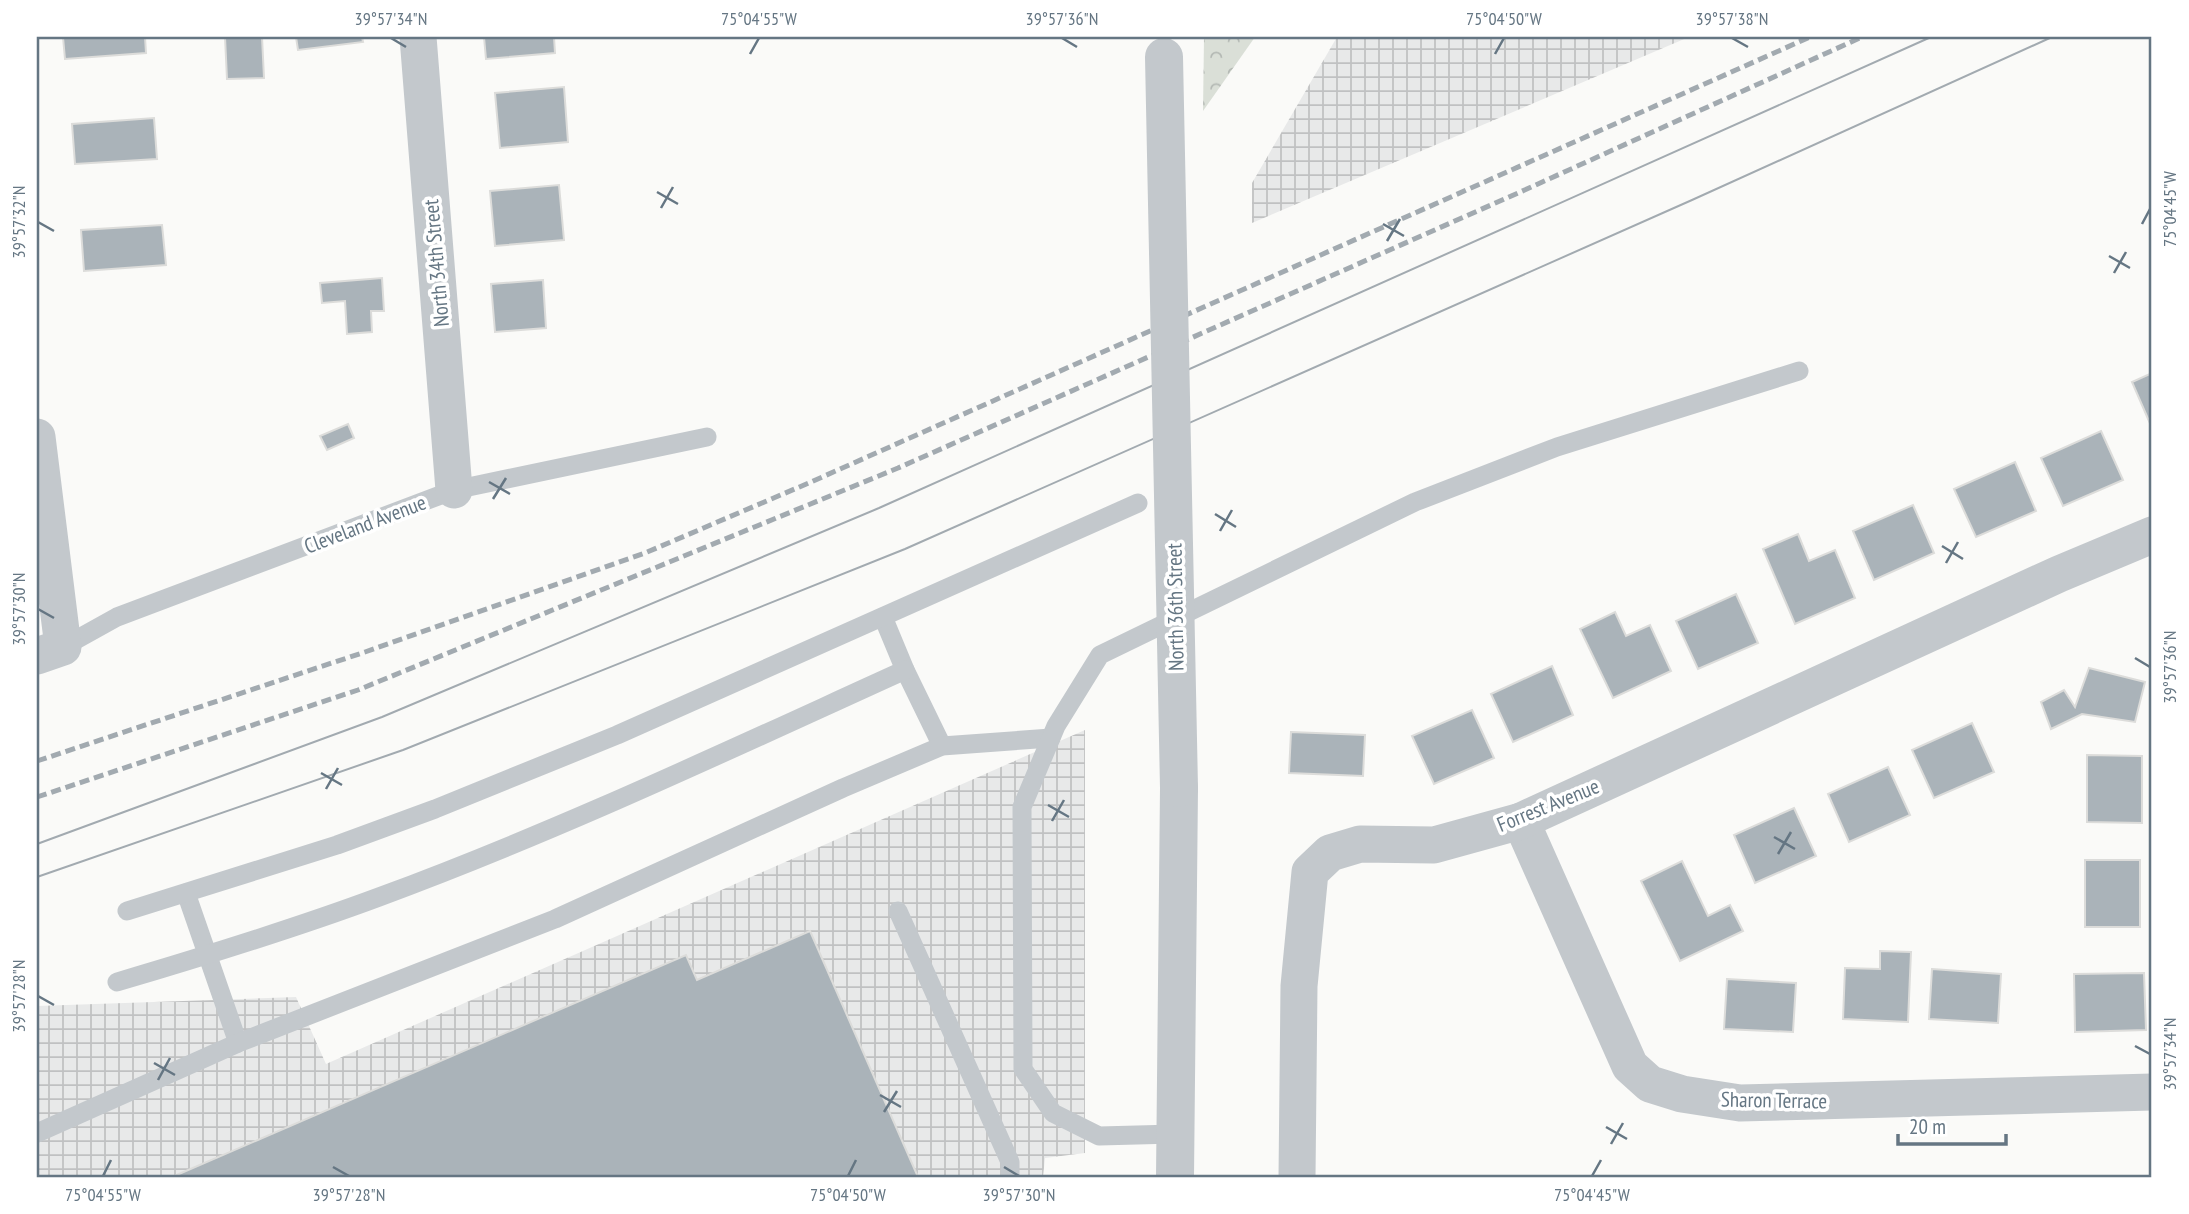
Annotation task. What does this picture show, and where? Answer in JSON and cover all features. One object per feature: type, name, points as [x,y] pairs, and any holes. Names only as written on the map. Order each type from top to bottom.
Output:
[{"type":"street","name":"North 34th Street","points":[[418,37],[454,490]]},
{"type":"street","name":"North 36th Street","points":[[1164,47],[1179,788],[1175,1177]]},
{"type":"street","points":[[37,437],[50,652]]},
{"type":"street","name":"Forrest Avenue","points":[[1297,1177],[1299,986],[1310,872],[1330,853],[1360,844],[1434,845],[1521,821],[2059,574],[2152,535]]},
{"type":"street","name":"Sharon Terrace","points":[[1521,821],[1630,1066],[1650,1084],[1682,1094],[1740,1103],[2152,1091]]},
{"type":"lane","points":[[1175,1134],[1100,1136],[1053,1114],[1023,1069],[1022,807],[1056,726],[1100,655],[1415,502],[1557,447],[1799,371]]},
{"type":"lane","name":"Cleveland Avenue","points":[[50,652],[117,617],[454,490],[708,437]]},
{"type":"lane","points":[[127,911],[337,845],[435,809],[617,735],[1138,503]]},
{"type":"lane","points":[[883,617],[942,746]]},
{"type":"lane","points":[[117,982],[208,956],[379,897],[501,849],[624,798],[905,670]]},
{"type":"lane","points":[[37,1133],[238,1043],[555,919],[942,746],[1051,738]]},
{"type":"lane","points":[[186,892],[238,1043]]},
{"type":"lane","points":[[898,911],[1010,1162],[1010,1177]]},
{"type":"shaded area","points":[[1337,37],[1689,37],[1252,223],[1252,183]]},
{"type":"shaded area","points":[[1085,730],[1085,1153],[1045,1158],[1043,1177],[37,1177],[37,1006],[296,997],[326,1064]]},
{"type":"green space","points":[[1204,37],[1255,37],[1203,111]]},
{"type":"building","points":[[63,37],[145,37],[146,53],[65,59]]},
{"type":"building","points":[[225,37],[262,37],[264,78],[227,79]]},
{"type":"building","points":[[296,37],[362,37],[363,42],[298,50]]},
{"type":"building","points":[[484,37],[554,37],[555,53],[486,59]]},
{"type":"building","points":[[564,87],[568,142],[500,148],[495,93]]},
{"type":"building","points":[[154,118],[157,159],[75,164],[72,124]]},
{"type":"building","points":[[559,185],[564,240],[495,246],[490,191]]},
{"type":"building","points":[[162,225],[166,265],[84,271],[81,230]]},
{"type":"building","points":[[382,278],[384,311],[371,311],[372,332],[347,334],[345,301],[322,303],[320,283]]},
{"type":"building","points":[[543,280],[546,328],[495,332],[491,284]]},
{"type":"building","points":[[2152,373],[2152,428],[2132,382]]},
{"type":"building","points":[[348,424],[354,438],[327,450],[320,436]]},
{"type":"building","points":[[2101,431],[2123,480],[2063,506],[2041,458]]},
{"type":"building","points":[[2015,462],[2036,511],[1976,537],[1954,489]]},
{"type":"building","points":[[1913,505],[1934,553],[1874,580],[1853,531]]},
{"type":"building","points":[[1798,534],[1809,561],[1835,550],[1855,598],[1795,624],[1763,549]]},
{"type":"building","points":[[1736,594],[1758,643],[1698,669],[1676,621]]},
{"type":"building","points":[[1615,612],[1626,636],[1650,625],[1671,671],[1613,698],[1580,629]]},
{"type":"building","points":[[1552,666],[1573,715],[1513,742],[1491,694]]},
{"type":"building","points":[[2089,668],[2145,682],[2135,722],[2082,714],[2051,729],[2041,702],[2064,690],[2075,707]]},
{"type":"building","points":[[1472,710],[1494,758],[1434,784],[1412,736]]},
{"type":"building","points":[[1972,723],[1994,772],[1934,798],[1912,750]]},
{"type":"building","points":[[1291,732],[1365,735],[1363,776],[1289,773]]},
{"type":"building","points":[[2087,755],[2142,756],[2142,823],[2087,822]]},
{"type":"building","points":[[1888,767],[1910,815],[1849,842],[1828,794]]},
{"type":"building","points":[[1794,808],[1816,856],[1755,883],[1734,835]]},
{"type":"building","points":[[2085,860],[2140,860],[2140,927],[2085,927]]},
{"type":"building","points":[[1682,861],[1708,916],[1730,905],[1743,931],[1680,961],[1641,881]]},
{"type":"building","points":[[810,931],[918,1177],[172,1177],[686,955],[697,980]]},
{"type":"building","points":[[1880,951],[1911,952],[1908,1022],[1843,1019],[1845,968],[1880,969]]},
{"type":"building","points":[[1932,969],[2001,974],[1998,1023],[1929,1019]]},
{"type":"building","points":[[2144,973],[2146,1030],[2075,1032],[2074,974]]},
{"type":"building","points":[[1727,979],[1796,983],[1793,1032],[1724,1029]]},
{"type":"tram line","points":[[37,844],[382,717],[879,508],[1931,37]]},
{"type":"tram line","points":[[37,877],[403,750],[905,549],[1692,200],[2052,37]]},
{"type":"railway","points":[[37,761],[365,652],[645,553],[811,482],[1810,37]]},
{"type":"railway","points":[[37,797],[358,690],[898,468],[1862,37]]}]
